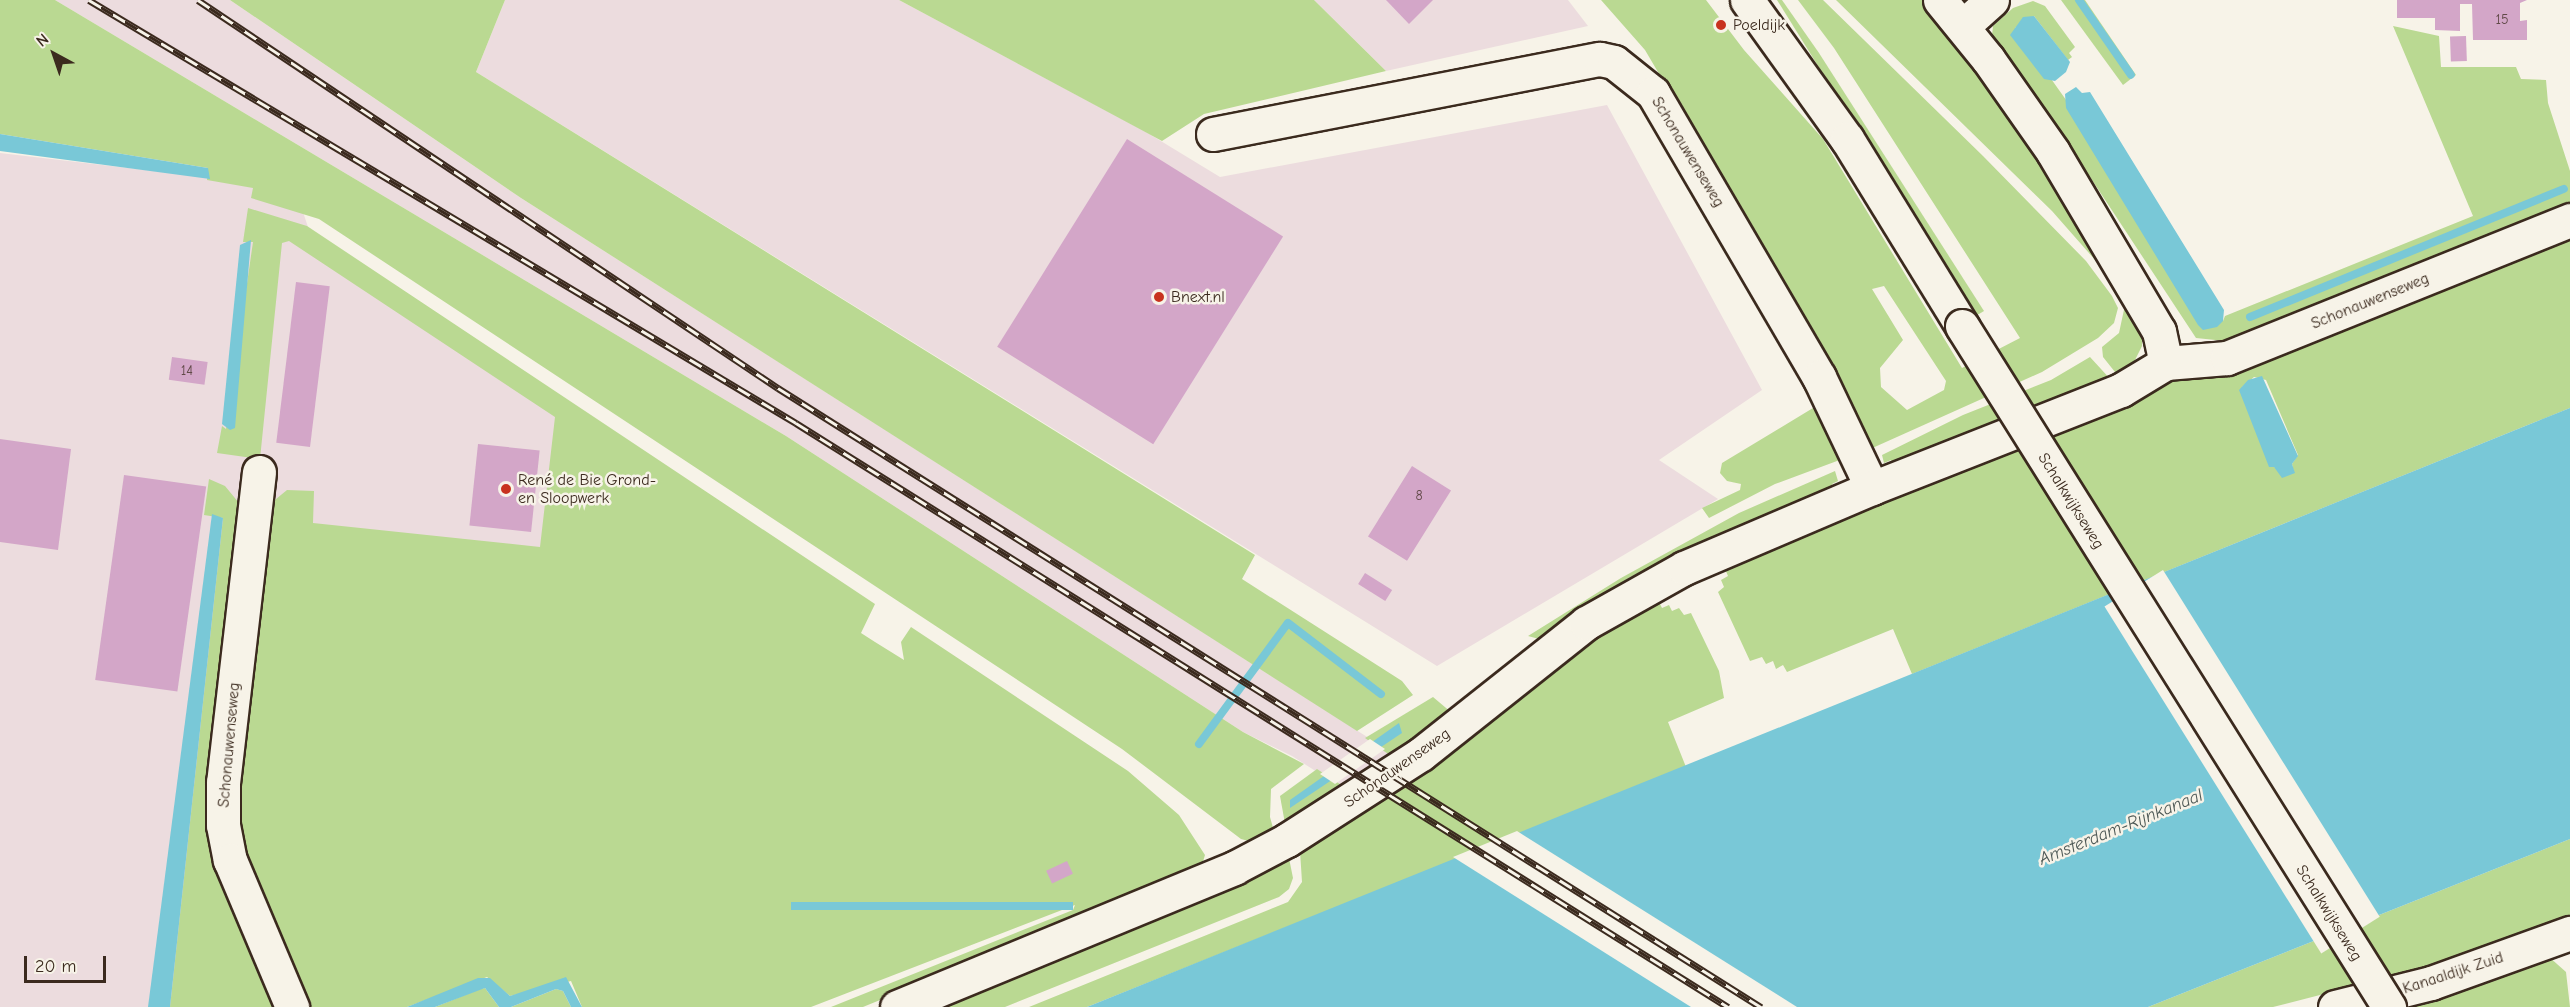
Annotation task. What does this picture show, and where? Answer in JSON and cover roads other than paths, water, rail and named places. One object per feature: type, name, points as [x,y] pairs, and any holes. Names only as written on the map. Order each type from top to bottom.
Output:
[{"type":"street","name":"Schalkwijkseweg","points":[[1747,0],[1847,139],[2389,1007]]},
{"type":"street","points":[[1940,0],[1963,26],[2053,152],[2160,331],[2166,363]]},
{"type":"street","points":[[1963,26],[1992,0]]},
{"type":"street","name":"Schonauwenseweg","points":[[1213,134],[1600,59],[1614,62],[1653,93],[1820,377],[1872,488]]},
{"type":"street","name":"Schonauwenseweg","points":[[897,1007],[1234,868],[1287,840],[1421,754],[1586,623],[1684,568],[1872,488],[2121,390],[2166,363],[2227,358],[2570,220]]},
{"type":"street","name":"Schonauwenseweg","points":[[258,472],[223,782],[223,825],[230,860],[292,1007]]},
{"type":"street","name":"Kanaaldijk Zuid","points":[[2335,1007],[2431,983],[2570,933]]},
{"type":"water","points":[[2034,16],[2070,62],[2066,72],[2055,81],[2044,79],[2010,35],[2023,17]]},
{"type":"water","points":[[2076,87],[2082,93],[2090,92],[2224,310],[2223,321],[2217,327],[2203,330],[2198,325],[2066,108],[2065,94]]},
{"type":"water","points":[[0,134],[208,168],[210,179],[0,151]]},
{"type":"water","points":[[251,240],[235,428],[230,430],[222,424],[240,245]]},
{"type":"water","points":[[2262,376],[2298,456],[2292,464],[2295,473],[2282,478],[2274,467],[2269,467],[2239,390],[2248,380]]},
{"type":"water","name":"Amsterdam-Rijnkanaal","points":[[2570,408],[2570,839],[2148,1007],[1087,1007]]},
{"type":"water","points":[[212,514],[223,518],[170,1007],[148,1007]]},
{"type":"water","points":[[1399,723],[1402,733],[1290,808],[1290,800]]},
{"type":"water","points":[[791,902],[1073,902],[1073,910],[791,910]]},
{"type":"water","points":[[566,977],[582,1007],[571,1007],[563,991],[556,989],[511,1007],[499,1007],[485,988],[435,1007],[407,1007],[478,978],[490,978],[510,996]]},
{"type":"waterway","points":[[2079,0],[2131,75]]},
{"type":"waterway","points":[[2250,317],[2564,189]]},
{"type":"waterway","points":[[1199,744],[1288,623],[1381,694]]},
{"type":"railway","points":[[89,0],[796,423],[1728,1007]]},
{"type":"railway","points":[[198,0],[778,388],[1761,1007]]},
{"type":"place","name":"Poeldijk","points":[[1721,25]]},
{"type":"place","name":"Bnext.nl","points":[[1159,297]]},
{"type":"place","name":"René de Bie Grond- en Sloopwerk","points":[[506,489]]}]
